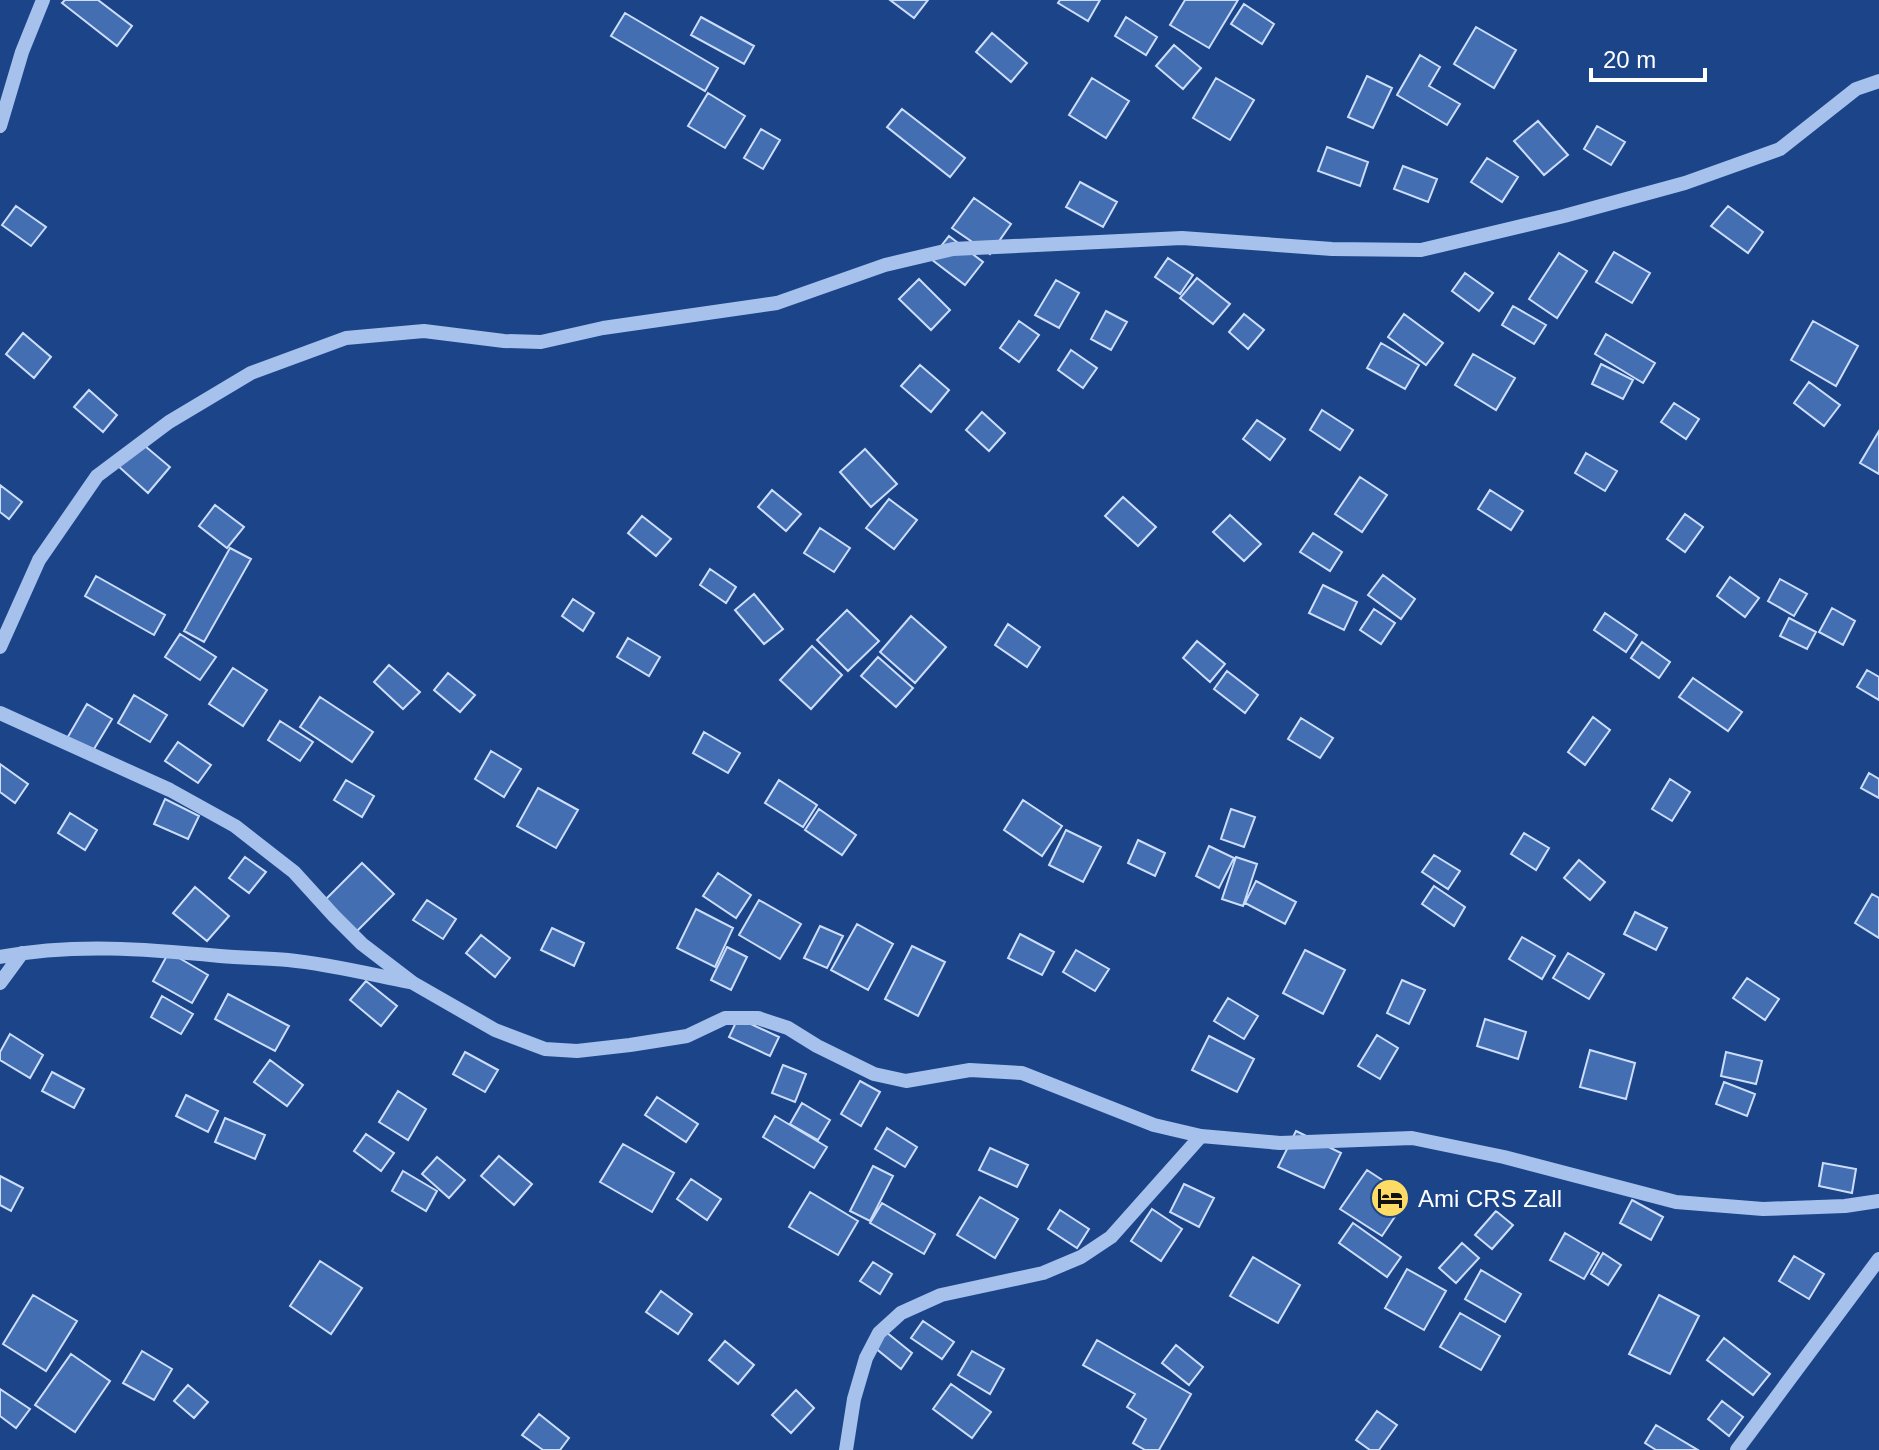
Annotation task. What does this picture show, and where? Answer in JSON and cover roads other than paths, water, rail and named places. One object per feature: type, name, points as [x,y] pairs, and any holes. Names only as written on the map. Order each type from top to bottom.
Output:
[{"type":"street","points":[[0,126],[22,52],[43,0]]},
{"type":"street","points":[[0,647],[39,560],[97,476],[169,422],[251,373],[346,338],[424,331],[504,341],[541,342],[603,328],[777,303],[885,265],[953,249],[1182,238],[1332,249],[1421,250],[1685,183],[1780,149],[1856,89],[1879,81]]},
{"type":"street","points":[[0,713],[170,790],[235,826],[294,872],[362,944],[413,983],[495,1030],[545,1049],[577,1051],[630,1045],[687,1036],[725,1018],[758,1018],[788,1028],[874,1074],[906,1081],[970,1070],[1022,1073],[1154,1125],[1201,1136],[1280,1143],[1412,1138],[1504,1157],[1676,1202],[1763,1209],[1845,1206],[1879,1201]]},
{"type":"street","points":[[0,957],[83,948],[154,949],[289,960],[413,983]]},
{"type":"street","points":[[0,983],[22,953]]},
{"type":"street","points":[[846,1450],[854,1399],[866,1358],[879,1333],[901,1313],[941,1295],[1043,1273],[1081,1257],[1111,1237],[1201,1136]]},
{"type":"street","points":[[1737,1450],[1879,1259]]},
{"type":"place","name":"Ami CRS Zall","points":[[1390,1198]]}]
